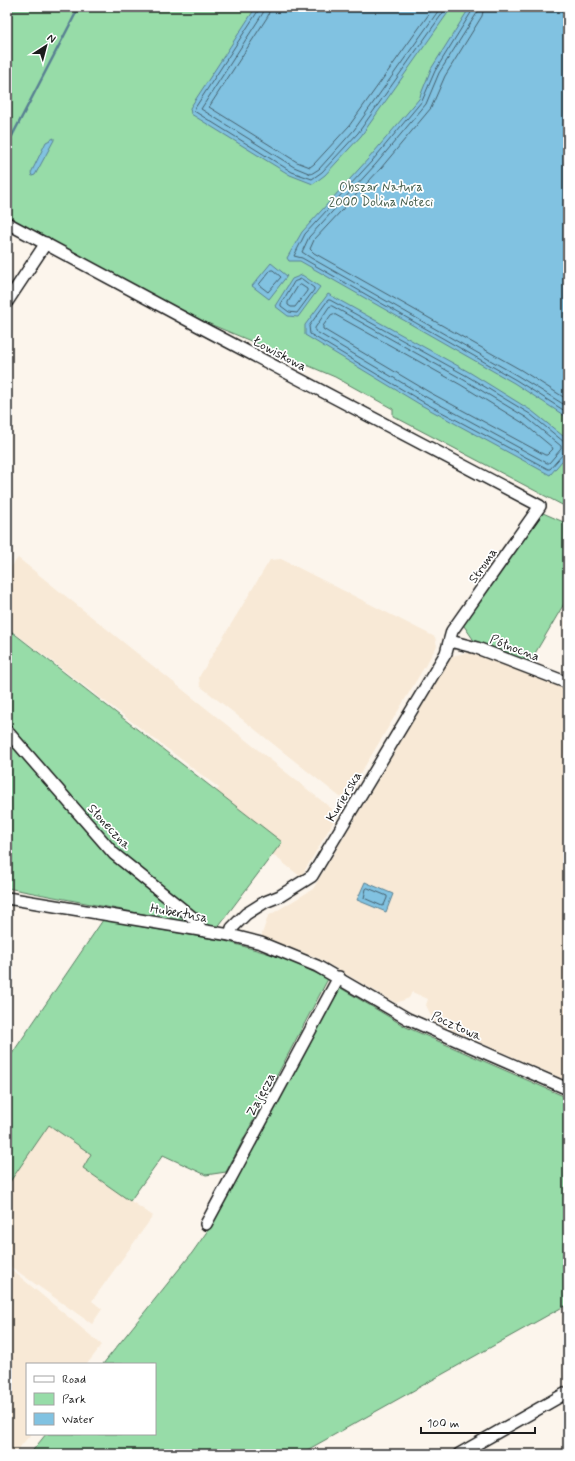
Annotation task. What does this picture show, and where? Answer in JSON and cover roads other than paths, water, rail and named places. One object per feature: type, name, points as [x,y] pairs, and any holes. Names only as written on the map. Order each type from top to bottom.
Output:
[{"type":"street","name":"Łowiskowa","points":[[7,223],[540,506]]},
{"type":"street","points":[[7,302],[46,243]]},
{"type":"street","name":"Stroma","points":[[450,641],[452,631],[540,506]]},
{"type":"street","name":"Północna","points":[[450,641],[477,648],[568,683]]},
{"type":"street","name":"Kurierska","points":[[230,935],[232,928],[246,914],[265,902],[280,896],[312,876],[446,653],[450,641]]},
{"type":"street","name":"Słoneczna","points":[[7,732],[114,854],[197,920],[201,930]]},
{"type":"street","name":"Hubertusa","points":[[7,898],[230,935],[261,943],[287,953],[339,977]]},
{"type":"street","name":"Pocztowa","points":[[339,977],[408,1019],[568,1090]]},
{"type":"street","name":"Zajęcza","points":[[206,1224],[339,977]]},
{"type":"street","points":[[460,1454],[568,1392]]},
{"type":"water","points":[[256,7],[452,7],[361,136],[325,175],[313,184],[290,175],[191,114],[190,108]]},
{"type":"water","points":[[470,7],[558,7],[568,13],[568,418],[514,383],[300,261],[289,261],[287,258],[302,232],[369,158],[419,99],[431,69]]},
{"type":"water","points":[[54,138],[35,175],[32,176],[31,173],[46,142]]},
{"type":"water","points":[[271,263],[287,276],[269,299],[252,286]]},
{"type":"water","points":[[302,275],[320,287],[298,317],[288,316],[275,306],[292,279]]},
{"type":"water","points":[[328,294],[469,372],[532,411],[568,440],[568,454],[550,475],[421,405],[305,335],[305,325]]},
{"type":"water","points":[[365,882],[393,894],[386,912],[357,900]]},
{"type":"waterway","points":[[12,136],[79,7]]},
{"type":"park label","name":"Obszar Natura 2000 Dolina Noteci","points":[[381,194]]}]
